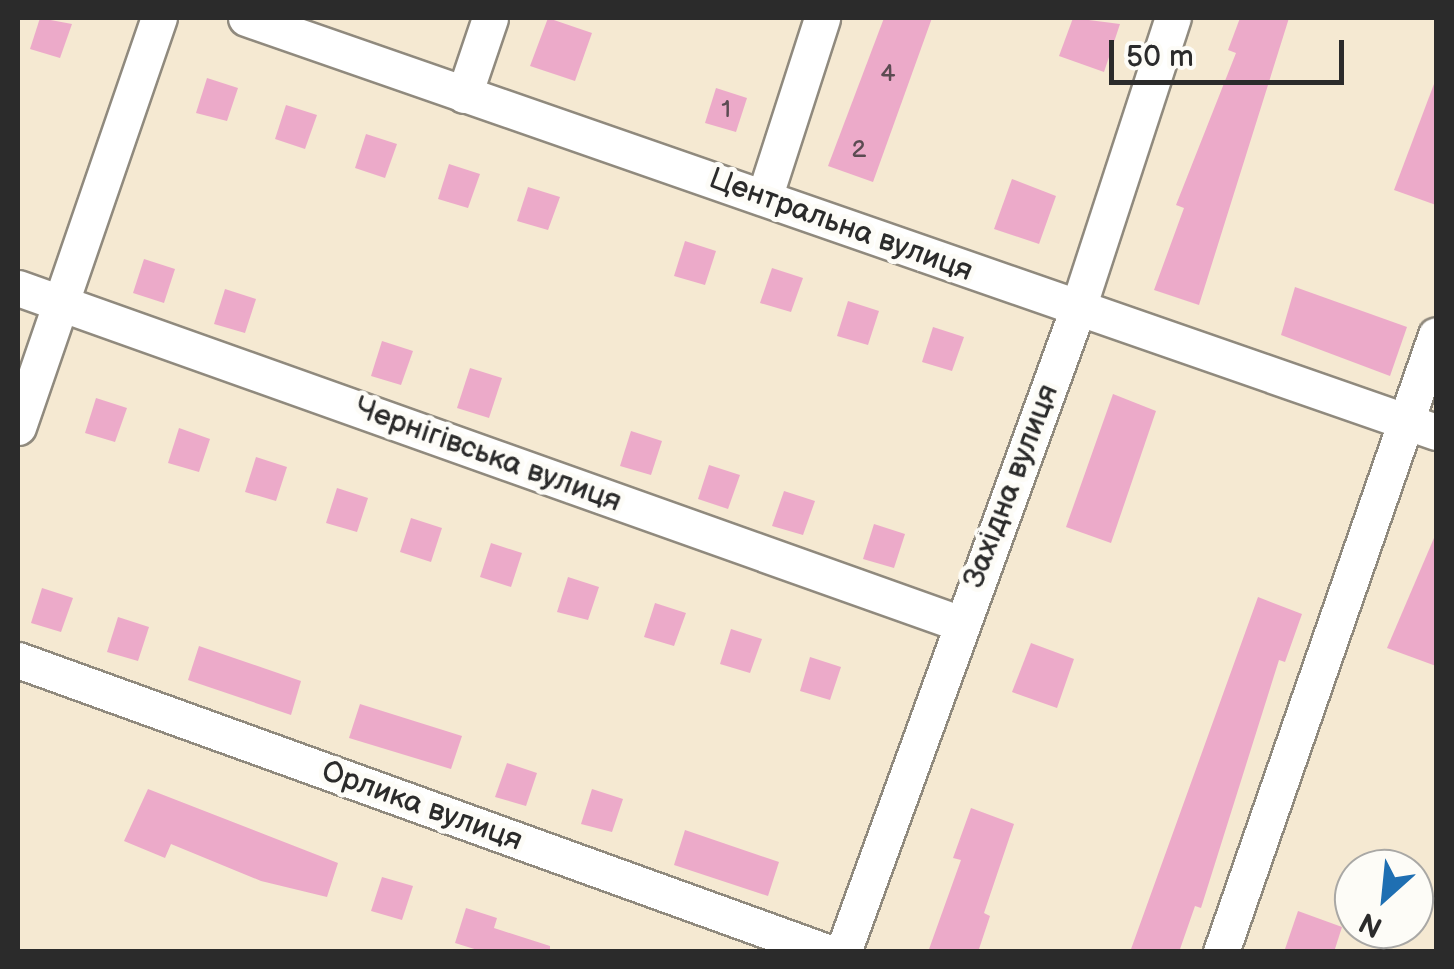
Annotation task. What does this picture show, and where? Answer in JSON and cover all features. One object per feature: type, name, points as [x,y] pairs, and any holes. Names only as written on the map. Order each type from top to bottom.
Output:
[{"type":"street","points":[[18,426],[158,18]]},
{"type":"street","name":"Центральна вулиця","points":[[246,18],[765,195],[1077,311],[1422,427]]},
{"type":"street","points":[[464,95],[490,18]]},
{"type":"street","points":[[765,195],[822,18]]},
{"type":"street","name":"Західна вулиця","points":[[843,952],[959,623],[1077,311],[1173,18]]},
{"type":"street","name":"Чернігівська вулиця","points":[[18,288],[959,623]]},
{"type":"street","points":[[1221,952],[1422,427],[1436,335]]},
{"type":"street","name":"Орлика вулиця","points":[[18,660],[827,952]]},
{"type":"building","points":[[40,18],[72,24],[60,58],[30,49]]},
{"type":"building","points":[[548,18],[592,33],[575,81],[530,66]]},
{"type":"building","points":[[884,18],[932,18],[873,182],[828,166]]},
{"type":"building","points":[[1073,18],[1120,24],[1104,72],[1059,56]]},
{"type":"building","points":[[1240,18],[1289,18],[1199,305],[1154,290],[1184,208],[1176,205],[1236,53],[1228,50]]},
{"type":"building","points":[[207,78],[238,88],[227,121],[196,113]]},
{"type":"building","points":[[1436,84],[1436,205],[1394,190]]},
{"type":"building","points":[[716,88],[747,98],[736,132],[705,123]]},
{"type":"building","points":[[286,105],[317,115],[305,149],[275,139]]},
{"type":"building","points":[[366,134],[397,144],[385,178],[355,168]]},
{"type":"building","points":[[449,164],[480,174],[468,208],[438,199]]},
{"type":"building","points":[[1012,179],[1056,196],[1039,244],[994,229]]},
{"type":"building","points":[[528,187],[560,197],[548,230],[517,221]]},
{"type":"building","points":[[685,241],[716,251],[705,285],[674,276]]},
{"type":"building","points":[[144,259],[175,269],[164,303],[133,293]]},
{"type":"building","points":[[772,268],[803,278],[791,312],[760,303]]},
{"type":"building","points":[[1295,287],[1407,327],[1390,376],[1281,335]]},
{"type":"building","points":[[225,289],[256,299],[245,333],[214,324]]},
{"type":"building","points":[[848,301],[879,311],[868,345],[837,336]]},
{"type":"building","points":[[933,327],[964,337],[952,371],[922,362]]},
{"type":"building","points":[[382,341],[413,351],[401,385],[371,376]]},
{"type":"building","points":[[470,368],[502,378],[489,418],[457,408]]},
{"type":"building","points":[[1113,394],[1156,411],[1111,543],[1066,527]]},
{"type":"building","points":[[96,398],[127,408],[115,442],[85,433]]},
{"type":"building","points":[[179,428],[210,439],[199,472],[168,463]]},
{"type":"building","points":[[631,431],[662,441],[651,475],[620,466]]},
{"type":"building","points":[[256,457],[287,467],[276,501],[245,492]]},
{"type":"building","points":[[709,465],[740,475],[728,509],[698,499]]},
{"type":"building","points":[[337,488],[368,498],[357,532],[326,523]]},
{"type":"building","points":[[784,491],[815,501],[803,535],[772,526]]},
{"type":"building","points":[[411,518],[442,528],[431,562],[400,552]]},
{"type":"building","points":[[874,524],[905,534],[894,568],[863,559]]},
{"type":"building","points":[[1436,538],[1436,666],[1387,648]]},
{"type":"building","points":[[491,543],[522,553],[511,587],[480,577]]},
{"type":"building","points":[[568,577],[599,587],[588,620],[557,612]]},
{"type":"building","points":[[42,588],[73,598],[61,632],[31,623]]},
{"type":"building","points":[[1258,597],[1302,614],[1285,662],[1279,660],[1201,908],[1195,906],[1179,952],[1130,952]]},
{"type":"building","points":[[655,603],[686,613],[674,646],[644,637]]},
{"type":"building","points":[[118,617],[149,627],[138,661],[107,652]]},
{"type":"building","points":[[731,629],[762,639],[750,673],[720,664]]},
{"type":"building","points":[[1031,643],[1074,659],[1057,708],[1012,692]]},
{"type":"building","points":[[199,646],[301,681],[291,715],[188,680]]},
{"type":"building","points":[[810,657],[841,667],[830,700],[800,691]]},
{"type":"building","points":[[360,704],[462,736],[451,769],[349,738]]},
{"type":"building","points":[[507,763],[537,773],[526,806],[495,797]]},
{"type":"building","points":[[148,789],[338,863],[327,897],[261,881],[171,844],[165,858],[124,841]]},
{"type":"building","points":[[592,789],[623,799],[612,832],[581,824]]},
{"type":"building","points":[[971,808],[1014,824],[984,913],[990,916],[978,952],[928,952],[961,860],[953,858]]},
{"type":"building","points":[[685,830],[779,862],[768,896],[674,865]]},
{"type":"building","points":[[382,877],[413,886],[402,920],[371,911]]},
{"type":"building","points":[[466,908],[497,918],[494,928],[550,946],[550,952],[484,952],[455,943]]},
{"type":"building","points":[[1298,911],[1334,924],[1334,952],[1284,952]]}]
